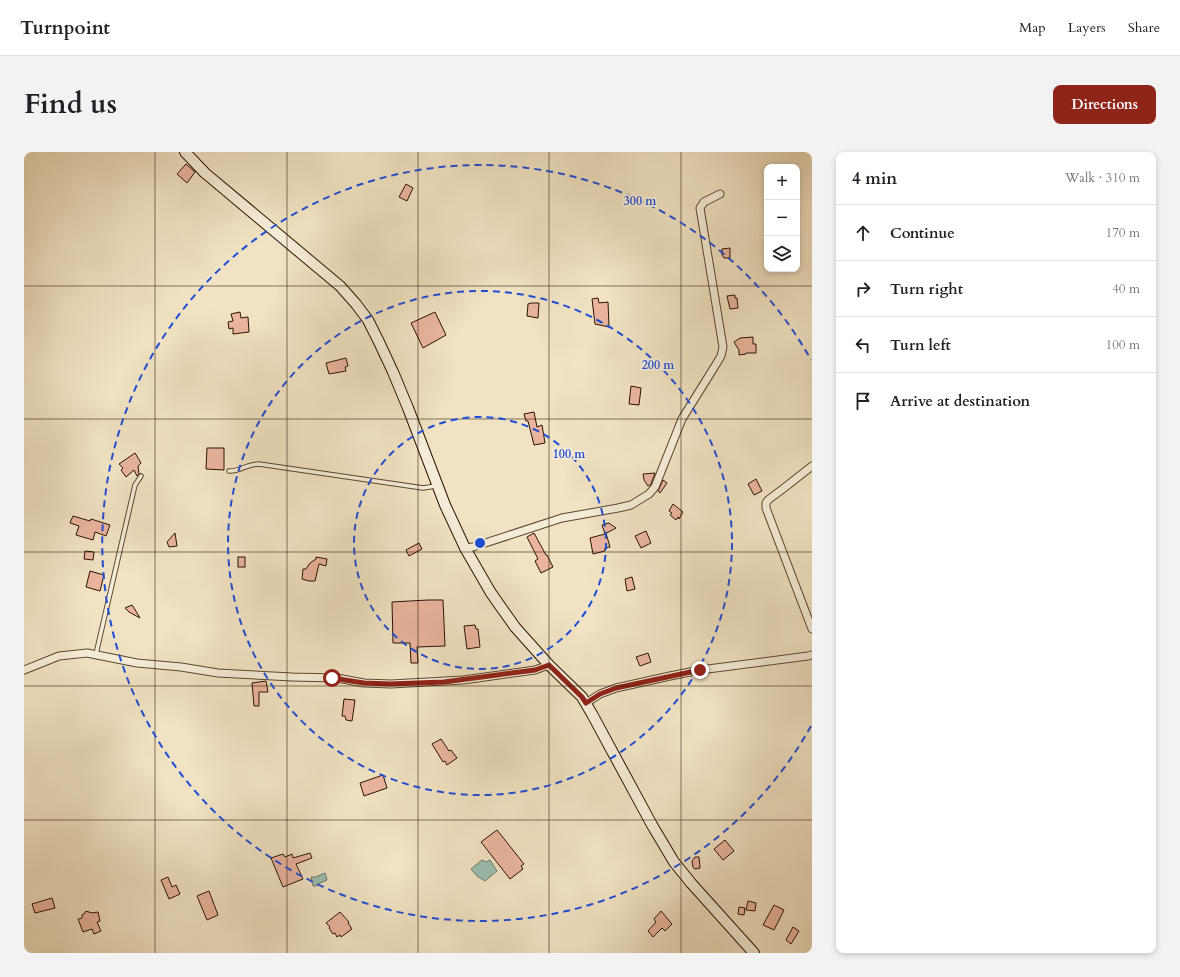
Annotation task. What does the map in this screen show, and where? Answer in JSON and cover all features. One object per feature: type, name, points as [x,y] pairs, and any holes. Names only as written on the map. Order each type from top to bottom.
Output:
[{"type":"main road","points":[[185,152],[205,173],[340,286],[368,320],[394,372],[437,486],[465,548],[495,599],[515,627],[549,665],[582,697],[674,862],[754,953]]},
{"type":"street","points":[[465,548],[474,547],[562,518],[618,508],[631,504],[650,494],[655,487],[682,420],[721,356],[723,347],[722,333],[700,208],[704,202],[720,194]]},
{"type":"street","points":[[812,466],[766,503],[766,508],[771,522],[812,629]]},
{"type":"street","points":[[24,670],[60,656],[80,653],[96,654],[137,663],[181,667],[218,673],[337,678],[364,683],[390,684],[462,680],[535,670],[549,665]]},
{"type":"street","points":[[586,703],[600,694],[616,688],[670,676],[700,670],[812,655]]},
{"type":"lane","points":[[229,471],[234,472],[251,464],[259,464],[423,488],[437,486]]},
{"type":"lane","points":[[96,654],[134,485],[141,476]]},
{"type":"water","points":[[482,860],[486,862],[490,860],[497,871],[485,881],[477,876],[471,869]]},
{"type":"water","points":[[325,873],[327,880],[318,884],[317,886],[313,886],[311,877]]},
{"type":"building","points":[[186,164],[195,172],[187,183],[177,174]]},
{"type":"building","points":[[406,184],[413,188],[407,201],[399,197]]},
{"type":"building","points":[[730,248],[730,258],[724,258],[722,255],[722,249]]},
{"type":"building","points":[[735,295],[735,298],[737,298],[738,308],[730,309],[727,296]]},
{"type":"building","points":[[598,298],[599,303],[608,302],[609,327],[595,324],[592,299]]},
{"type":"building","points":[[539,303],[538,318],[527,316],[528,304]]},
{"type":"building","points":[[240,312],[241,318],[248,317],[249,332],[233,334],[233,328],[229,329],[228,322],[233,321],[231,314]]},
{"type":"building","points":[[435,312],[446,335],[423,348],[411,323]]},
{"type":"building","points":[[753,337],[753,344],[756,344],[756,353],[739,355],[739,350],[734,342],[740,338]]},
{"type":"building","points":[[346,358],[348,366],[345,367],[346,371],[329,374],[326,363]]},
{"type":"building","points":[[631,386],[641,388],[639,405],[629,404]]},
{"type":"building","points":[[534,412],[537,427],[542,425],[545,443],[534,445],[528,421],[526,421],[524,414]]},
{"type":"building","points":[[207,448],[224,448],[224,470],[206,469]]},
{"type":"building","points":[[135,453],[141,463],[138,466],[139,474],[137,476],[134,470],[126,477],[121,470],[123,468],[119,464]]},
{"type":"building","points":[[655,473],[651,484],[648,486],[644,480],[643,474]]},
{"type":"building","points":[[756,479],[762,491],[754,495],[748,484]]},
{"type":"building","points":[[663,480],[667,483],[660,493],[658,491]]},
{"type":"building","points":[[673,504],[683,512],[679,519],[678,517],[676,520],[670,515],[672,513],[669,511]]},
{"type":"building","points":[[73,516],[90,521],[91,519],[110,525],[106,536],[95,532],[93,540],[76,535],[79,526],[70,523]]},
{"type":"building","points":[[609,523],[616,528],[606,533],[610,547],[605,548],[605,551],[593,554],[590,538],[605,534],[602,525]]},
{"type":"building","points":[[646,531],[651,543],[641,548],[635,536]]},
{"type":"building","points":[[175,533],[177,546],[169,547],[167,542]]},
{"type":"building","points":[[534,533],[553,567],[541,573],[535,561],[538,559],[527,537]]},
{"type":"building","points":[[419,543],[422,549],[409,556],[406,550]]},
{"type":"building","points":[[85,551],[94,552],[93,560],[84,559]]},
{"type":"building","points":[[238,557],[245,557],[245,567],[238,567]]},
{"type":"building","points":[[316,557],[327,559],[326,566],[319,564],[315,581],[302,579],[303,569],[306,569],[310,563],[316,559]]},
{"type":"building","points":[[90,571],[104,575],[100,591],[86,587]]},
{"type":"building","points":[[632,577],[635,589],[627,591],[625,579]]},
{"type":"building","points":[[443,600],[445,646],[417,647],[418,663],[411,663],[410,643],[393,643],[392,602]]},
{"type":"building","points":[[132,605],[140,618],[125,608]]},
{"type":"building","points":[[475,625],[476,629],[478,629],[480,647],[467,649],[464,626]]},
{"type":"building","points":[[648,653],[651,662],[640,666],[636,657]]},
{"type":"building","points":[[266,681],[268,692],[259,692],[259,706],[254,706],[252,683]]},
{"type":"building","points":[[344,699],[355,700],[352,721],[346,720],[345,716],[342,716]]},
{"type":"building","points":[[441,739],[449,751],[451,750],[457,758],[447,765],[445,761],[443,762],[432,744]]},
{"type":"building","points":[[383,775],[387,788],[364,796],[360,783]]},
{"type":"building","points":[[497,830],[524,864],[521,866],[523,869],[510,879],[481,842]]},
{"type":"building","points":[[725,840],[734,851],[723,860],[714,849]]},
{"type":"building","points":[[310,853],[312,858],[296,864],[303,879],[283,887],[271,858],[283,854],[285,857],[292,854],[293,858]]},
{"type":"building","points":[[695,857],[699,857],[700,868],[695,869],[693,867],[692,861]]},
{"type":"building","points":[[168,877],[172,887],[176,885],[180,894],[169,899],[161,880]]},
{"type":"building","points":[[209,891],[218,915],[207,920],[197,896]]},
{"type":"building","points":[[52,898],[55,908],[35,913],[32,904]]},
{"type":"building","points":[[748,901],[756,903],[755,911],[746,910]]},
{"type":"building","points":[[774,905],[784,910],[774,930],[763,925]]},
{"type":"building","points":[[739,907],[745,908],[744,915],[738,914]]},
{"type":"building","points":[[86,911],[92,913],[98,912],[100,921],[97,922],[101,931],[94,934],[92,929],[83,932],[78,919],[82,918],[82,915]]},
{"type":"building","points":[[661,911],[672,924],[665,931],[662,928],[653,937],[648,931],[656,922],[654,919]]},
{"type":"building","points":[[340,912],[349,922],[348,923],[352,929],[341,937],[340,935],[337,937],[335,933],[333,934],[329,928],[330,927],[326,923]]},
{"type":"building","points":[[793,927],[799,931],[791,944],[786,940]]},
{"type":"route","points":[[332,678],[364,683],[390,684],[444,682],[535,670],[549,665],[582,697],[586,703],[600,694],[626,685],[700,670]]}]
